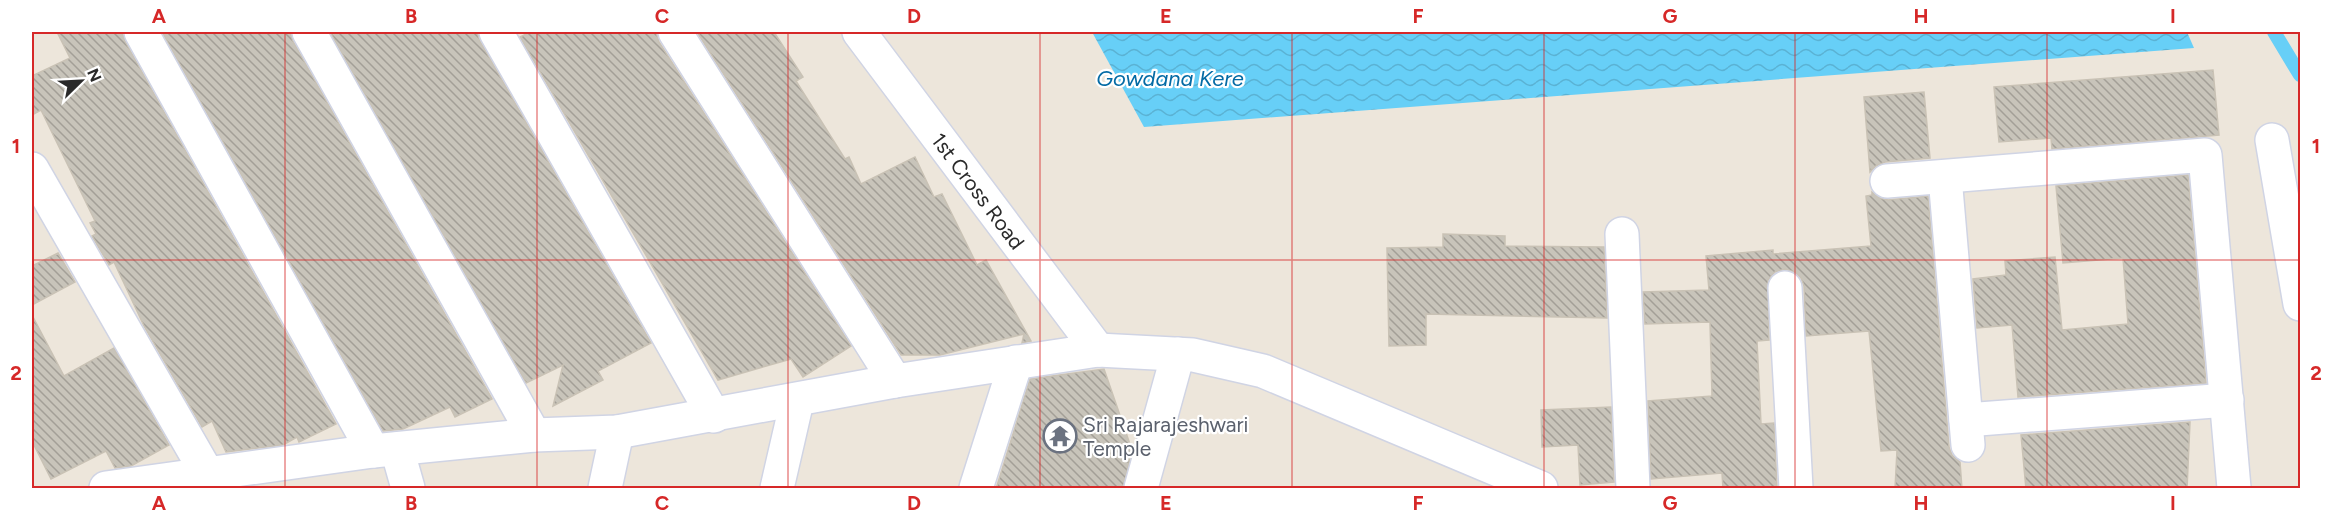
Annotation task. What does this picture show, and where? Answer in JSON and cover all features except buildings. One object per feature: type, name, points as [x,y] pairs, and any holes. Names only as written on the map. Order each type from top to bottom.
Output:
[{"type":"street","points":[[141,32],[408,489]]},
{"type":"street","points":[[309,32],[534,435]]},
{"type":"street","points":[[496,32],[714,416]]},
{"type":"street","points":[[675,32],[895,381]]},
{"type":"street","name":"1st Cross Road","points":[[859,32],[1098,351]]},
{"type":"street","points":[[2272,140],[2301,304]]},
{"type":"street","points":[[1887,181],[2205,155],[2234,489]]},
{"type":"street","points":[[32,169],[208,475]]},
{"type":"street","points":[[1946,177],[1967,433],[2227,400]]},
{"type":"street","points":[[1622,234],[1633,489]]},
{"type":"street","points":[[1785,288],[1796,489]]},
{"type":"street","points":[[106,489],[208,475],[258,478],[385,450],[534,435],[617,432],[797,401],[895,381],[1098,351],[1178,354],[1263,371],[1541,489]]},
{"type":"street","points":[[1148,486],[1178,354]]},
{"type":"street","points":[[976,489],[1016,362]]},
{"type":"street","points":[[777,489],[797,401]]},
{"type":"street","points":[[605,489],[617,432]]},
{"type":"water","name":"Gowdana Kere","points":[[1092,32],[2187,32],[2194,48],[1144,127]]},
{"type":"waterway","points":[[2274,32],[2300,75]]},
{"type":"place","name":"Sri Rajarajeshwari Temple","points":[[1060,436]]}]
